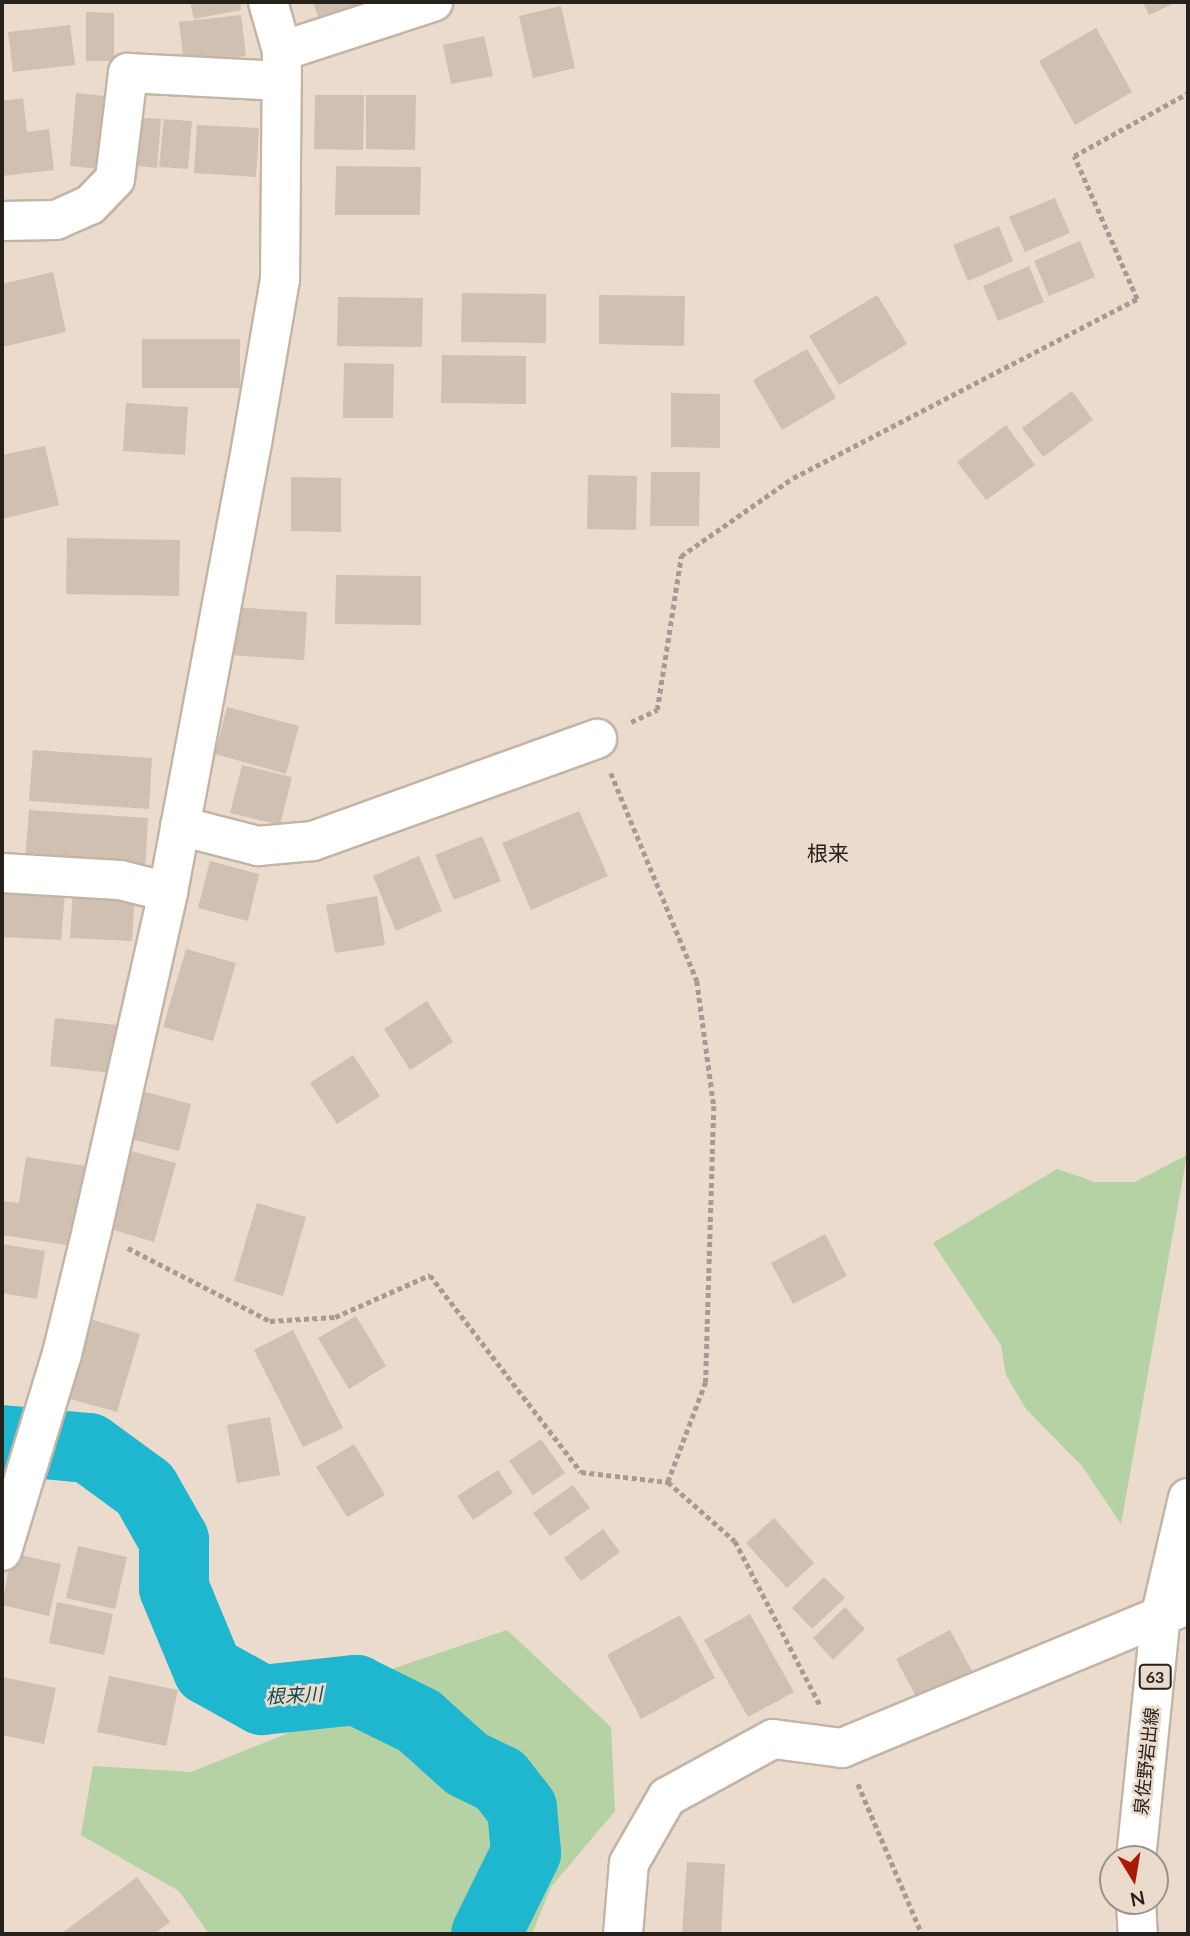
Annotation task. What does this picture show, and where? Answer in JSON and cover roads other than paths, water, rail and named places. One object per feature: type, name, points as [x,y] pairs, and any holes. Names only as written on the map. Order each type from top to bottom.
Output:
[{"type":"street","points":[[2,1551],[62,1354],[168,892],[280,280],[282,66],[268,2]]},
{"type":"street","points":[[2,221],[57,220],[90,205],[115,178],[128,74],[282,66],[433,2]]},
{"type":"street","points":[[180,826],[258,846],[313,841],[597,739]]},
{"type":"street","points":[[2,873],[120,880],[168,892]]},
{"type":"street","name":"泉佐野岩出線","points":[[1138,1845],[1175,1609],[1188,1498]]},
{"type":"street","points":[[623,1934],[629,1863],[667,1797],[773,1739],[842,1748],[1175,1609]]},
{"type":"street","points":[[1137,1915],[1138,1934]]},
{"type":"waterway","name":"根来川","points":[[2,1440],[89,1448],[145,1489],[174,1540],[174,1588],[208,1670],[262,1700],[356,1690],[419,1721],[467,1764],[500,1780],[522,1808],[526,1853],[486,1934]]},
{"type":"district","name":"根来","points":[[828,853]]}]
